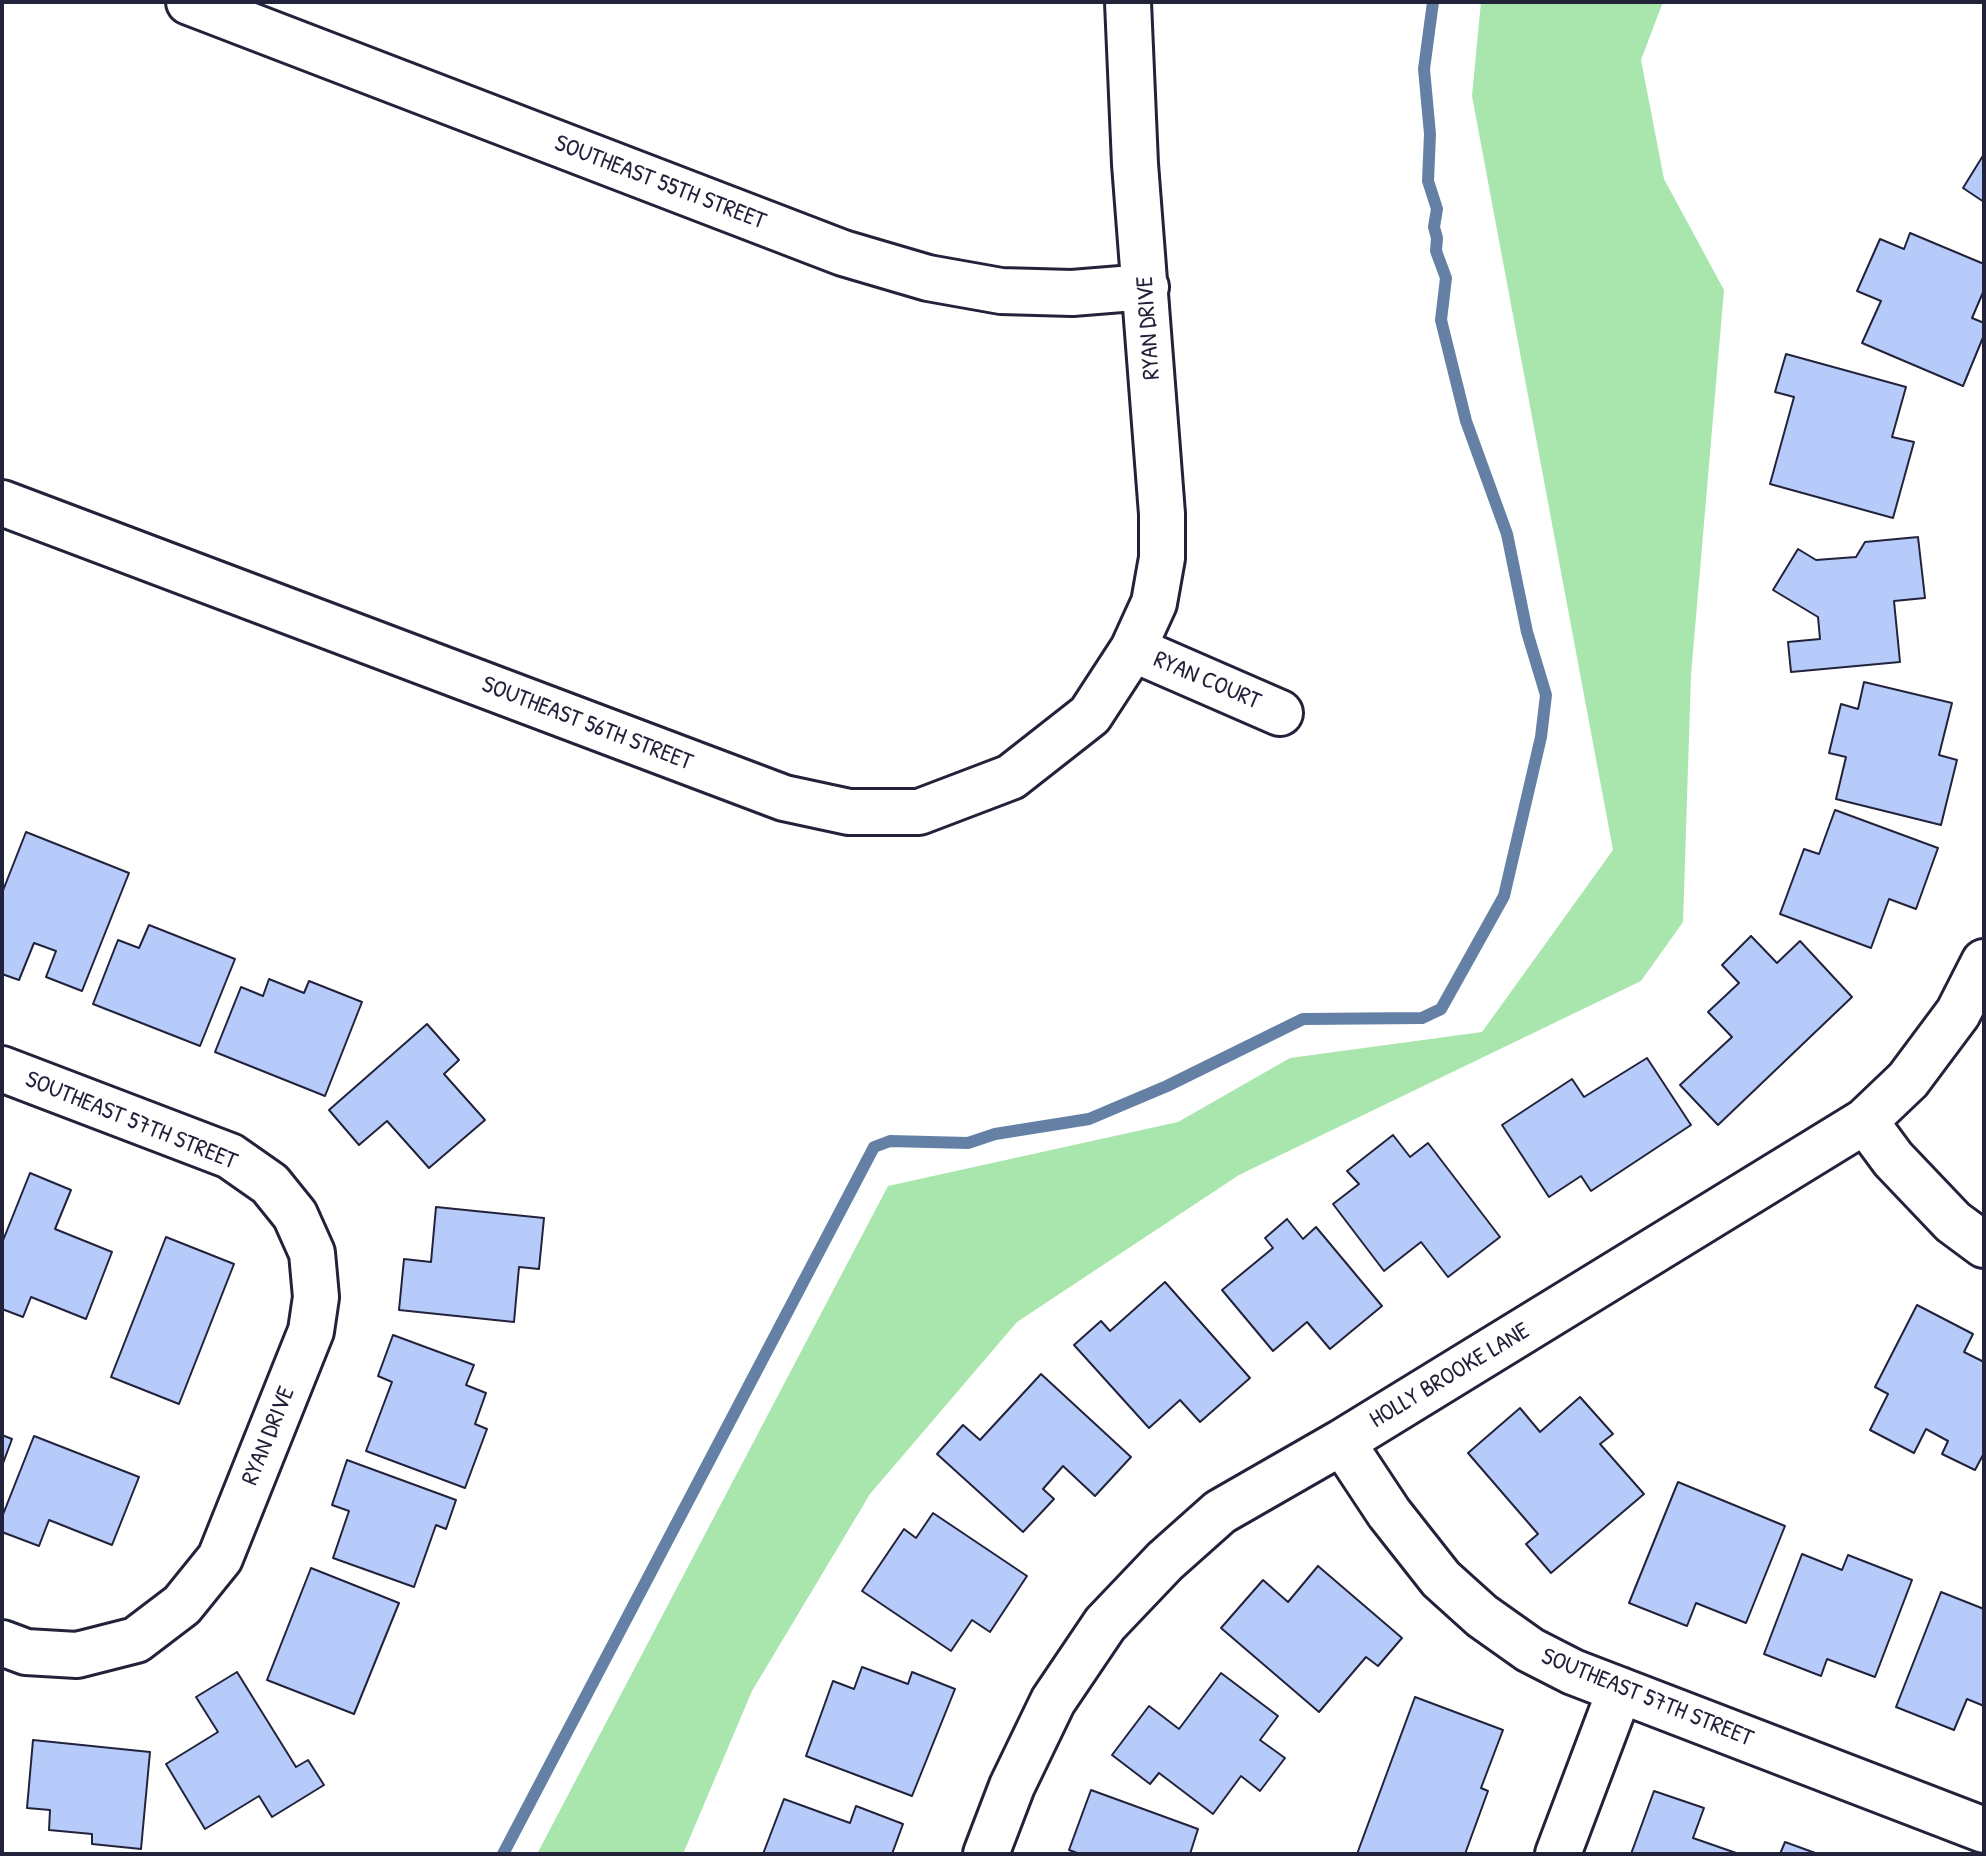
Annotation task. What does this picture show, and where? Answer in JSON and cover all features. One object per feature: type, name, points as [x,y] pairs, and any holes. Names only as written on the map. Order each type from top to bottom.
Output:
[{"type":"street","name":"SOUTHEAST 55TH STREET","points":[[189,2],[843,253],[928,278],[1001,291],[1072,293],[1146,287]]},
{"type":"street","name":"RYAN DRIVE","points":[[1128,2],[1135,164],[1162,514],[1162,558],[1154,603],[1133,649]]},
{"type":"street","name":"SOUTHEAST 56TH STREET","points":[[2,503],[784,798],[849,812],[919,812],[1011,777],[1090,715],[1133,649]]},
{"type":"street","name":"RYAN COURT","points":[[1133,649],[1280,713]]},
{"type":"street","name":"HOLLY BROOKE LANE","points":[[986,1854],[1012,1786],[1053,1701],[1105,1624],[1165,1561],[1220,1512],[1342,1442],[1865,1121],[1908,1080],[1958,1013],[1984,962]]},
{"type":"street","name":"SOUTHEAST 57TH STREET","points":[[2,1069],[230,1156],[270,1184],[295,1215],[312,1253]]},
{"type":"street","points":[[1865,1121],[1893,1159],[1953,1222],[1984,1245]]},
{"type":"street","name":"RYAN DRIVE","points":[[2,1643],[26,1652],[77,1655],[136,1640],[182,1605],[220,1558],[311,1331],[316,1297],[312,1253]]},
{"type":"street","name":"SOUTHEAST 57TH STREET","points":[[1342,1442],[1398,1524],[1441,1579],[1472,1607],[1530,1650],[1573,1672],[1984,1830]]},
{"type":"street","points":[[1558,1854],[1620,1690]]},
{"type":"green space","points":[[1481,2],[1663,2],[1641,60],[1664,179],[1724,290],[1691,675],[1683,922],[1641,981],[1239,1175],[1017,1322],[870,1494],[752,1691],[683,1854],[537,1854],[888,1186],[1178,1122],[1290,1058],[1482,1032],[1613,850],[1472,96]]},
{"type":"building","points":[[1984,154],[1984,202],[1963,188]]},
{"type":"building","points":[[1910,233],[1984,264],[1984,290],[1972,318],[1984,323],[1984,335],[1963,386],[1862,343],[1881,301],[1857,291],[1880,239],[1904,249]]},
{"type":"building","points":[[1786,354],[1906,387],[1892,437],[1914,442],[1893,518],[1770,484],[1794,397],[1775,392]]},
{"type":"building","points":[[1918,537],[1925,598],[1894,601],[1900,662],[1791,672],[1788,642],[1820,639],[1818,617],[1773,590],[1798,549],[1816,560],[1856,557],[1865,542]]},
{"type":"building","points":[[1864,682],[1952,703],[1939,755],[1957,760],[1941,825],[1836,799],[1846,757],[1829,753],[1841,704],[1858,709]]},
{"type":"building","points":[[1835,810],[1938,848],[1916,909],[1889,899],[1871,948],[1780,914],[1804,849],[1819,854]]},
{"type":"building","points":[[26,832],[129,873],[82,991],[46,977],[56,951],[34,943],[19,980],[2,974],[2,893]]},
{"type":"building","points":[[149,925],[235,959],[200,1046],[93,1004],[118,940],[139,948]]},
{"type":"building","points":[[1751,936],[1777,963],[1800,941],[1852,997],[1718,1125],[1680,1085],[1732,1037],[1708,1012],[1739,983],[1722,965]]},
{"type":"building","points":[[269,979],[304,993],[309,981],[362,1002],[325,1096],[215,1052],[241,987],[263,996]]},
{"type":"building","points":[[427,1024],[459,1060],[444,1074],[485,1120],[429,1168],[387,1121],[359,1145],[329,1110]]},
{"type":"building","points":[[1647,1058],[1691,1125],[1591,1191],[1581,1176],[1549,1197],[1502,1125],[1572,1079],[1584,1097]]},
{"type":"building","points":[[1393,1135],[1410,1157],[1428,1143],[1500,1237],[1448,1277],[1421,1242],[1384,1271],[1333,1204],[1359,1184],[1347,1171]]},
{"type":"building","points":[[30,1173],[71,1190],[55,1229],[112,1252],[86,1319],[31,1297],[23,1317],[2,1309],[2,1243]]},
{"type":"building","points":[[436,1207],[544,1218],[539,1269],[519,1267],[514,1322],[399,1310],[404,1259],[431,1262]]},
{"type":"building","points":[[1287,1219],[1303,1239],[1316,1227],[1382,1306],[1330,1349],[1307,1322],[1273,1351],[1222,1290],[1273,1248],[1265,1238]]},
{"type":"building","points":[[166,1237],[234,1264],[179,1404],[111,1377]]},
{"type":"building","points":[[1165,1282],[1250,1378],[1200,1422],[1180,1400],[1149,1428],[1074,1345],[1101,1321],[1110,1331]]},
{"type":"building","points":[[1917,1305],[1973,1334],[1964,1352],[1984,1362],[1984,1453],[1975,1470],[1942,1454],[1948,1441],[1926,1429],[1914,1453],[1870,1430],[1888,1394],[1875,1387]]},
{"type":"building","points":[[393,1335],[474,1365],[466,1385],[486,1393],[475,1424],[487,1429],[465,1488],[366,1451],[392,1382],[378,1376]]},
{"type":"building","points":[[1041,1374],[1131,1457],[1095,1496],[1063,1466],[1043,1489],[1054,1499],[1023,1532],[937,1454],[963,1425],[980,1440]]},
{"type":"building","points":[[1580,1397],[1613,1434],[1600,1444],[1644,1494],[1551,1573],[1526,1544],[1538,1534],[1468,1453],[1520,1408],[1540,1432]]},
{"type":"building","points":[[2,1435],[12,1439],[2,1466]]},
{"type":"building","points":[[34,1436],[139,1477],[112,1545],[49,1520],[39,1546],[2,1532],[2,1517]]},
{"type":"building","points":[[347,1460],[456,1500],[446,1529],[436,1525],[414,1587],[333,1558],[349,1511],[332,1505]]},
{"type":"building","points":[[1678,1482],[1785,1526],[1746,1623],[1696,1603],[1687,1626],[1629,1603]]},
{"type":"building","points":[[933,1513],[1027,1576],[990,1632],[972,1620],[951,1651],[862,1591],[904,1529],[916,1538]]},
{"type":"building","points":[[1802,1554],[1842,1570],[1848,1555],[1912,1580],[1875,1677],[1827,1659],[1821,1676],[1764,1654]]},
{"type":"building","points":[[1318,1566],[1402,1638],[1378,1666],[1366,1657],[1319,1712],[1221,1628],[1263,1580],[1288,1602]]},
{"type":"building","points":[[311,1568],[399,1603],[354,1714],[267,1680]]},
{"type":"building","points":[[1941,1592],[1984,1609],[1984,1706],[1967,1699],[1954,1730],[1896,1707]]},
{"type":"building","points":[[862,1667],[908,1684],[912,1672],[955,1689],[912,1796],[806,1756],[833,1681],[854,1689]]},
{"type":"building","points":[[237,1672],[296,1767],[308,1760],[324,1785],[272,1817],[259,1796],[205,1829],[166,1764],[218,1732],[196,1697]]},
{"type":"building","points":[[1221,1673],[1278,1716],[1260,1740],[1285,1758],[1260,1791],[1241,1776],[1213,1814],[1159,1773],[1150,1784],[1112,1755],[1149,1706],[1179,1729]]},
{"type":"building","points":[[1415,1697],[1503,1730],[1481,1788],[1488,1791],[1465,1854],[1357,1854]]},
{"type":"building","points":[[33,1740],[150,1752],[141,1849],[92,1844],[92,1834],[49,1830],[50,1810],[27,1808]]},
{"type":"building","points":[[1091,1790],[1198,1829],[1190,1854],[1080,1854],[1069,1850]]},
{"type":"building","points":[[1654,1791],[1704,1808],[1693,1838],[1739,1854],[1631,1854]]},
{"type":"building","points":[[784,1799],[850,1823],[856,1806],[903,1824],[892,1854],[763,1854]]},
{"type":"building","points":[[1785,1842],[1818,1854],[1780,1854]]},
{"type":"waterway","points":[[503,1854],[874,1147],[890,1141],[968,1143],[995,1134],[1089,1119],[1167,1086],[1303,1019],[1422,1018],[1441,1009],[1504,896],[1541,737],[1546,695],[1527,632],[1507,534],[1466,421],[1441,320],[1446,278],[1436,251],[1434,227],[1437,209],[1428,181],[1430,134],[1424,69],[1433,2]]}]
